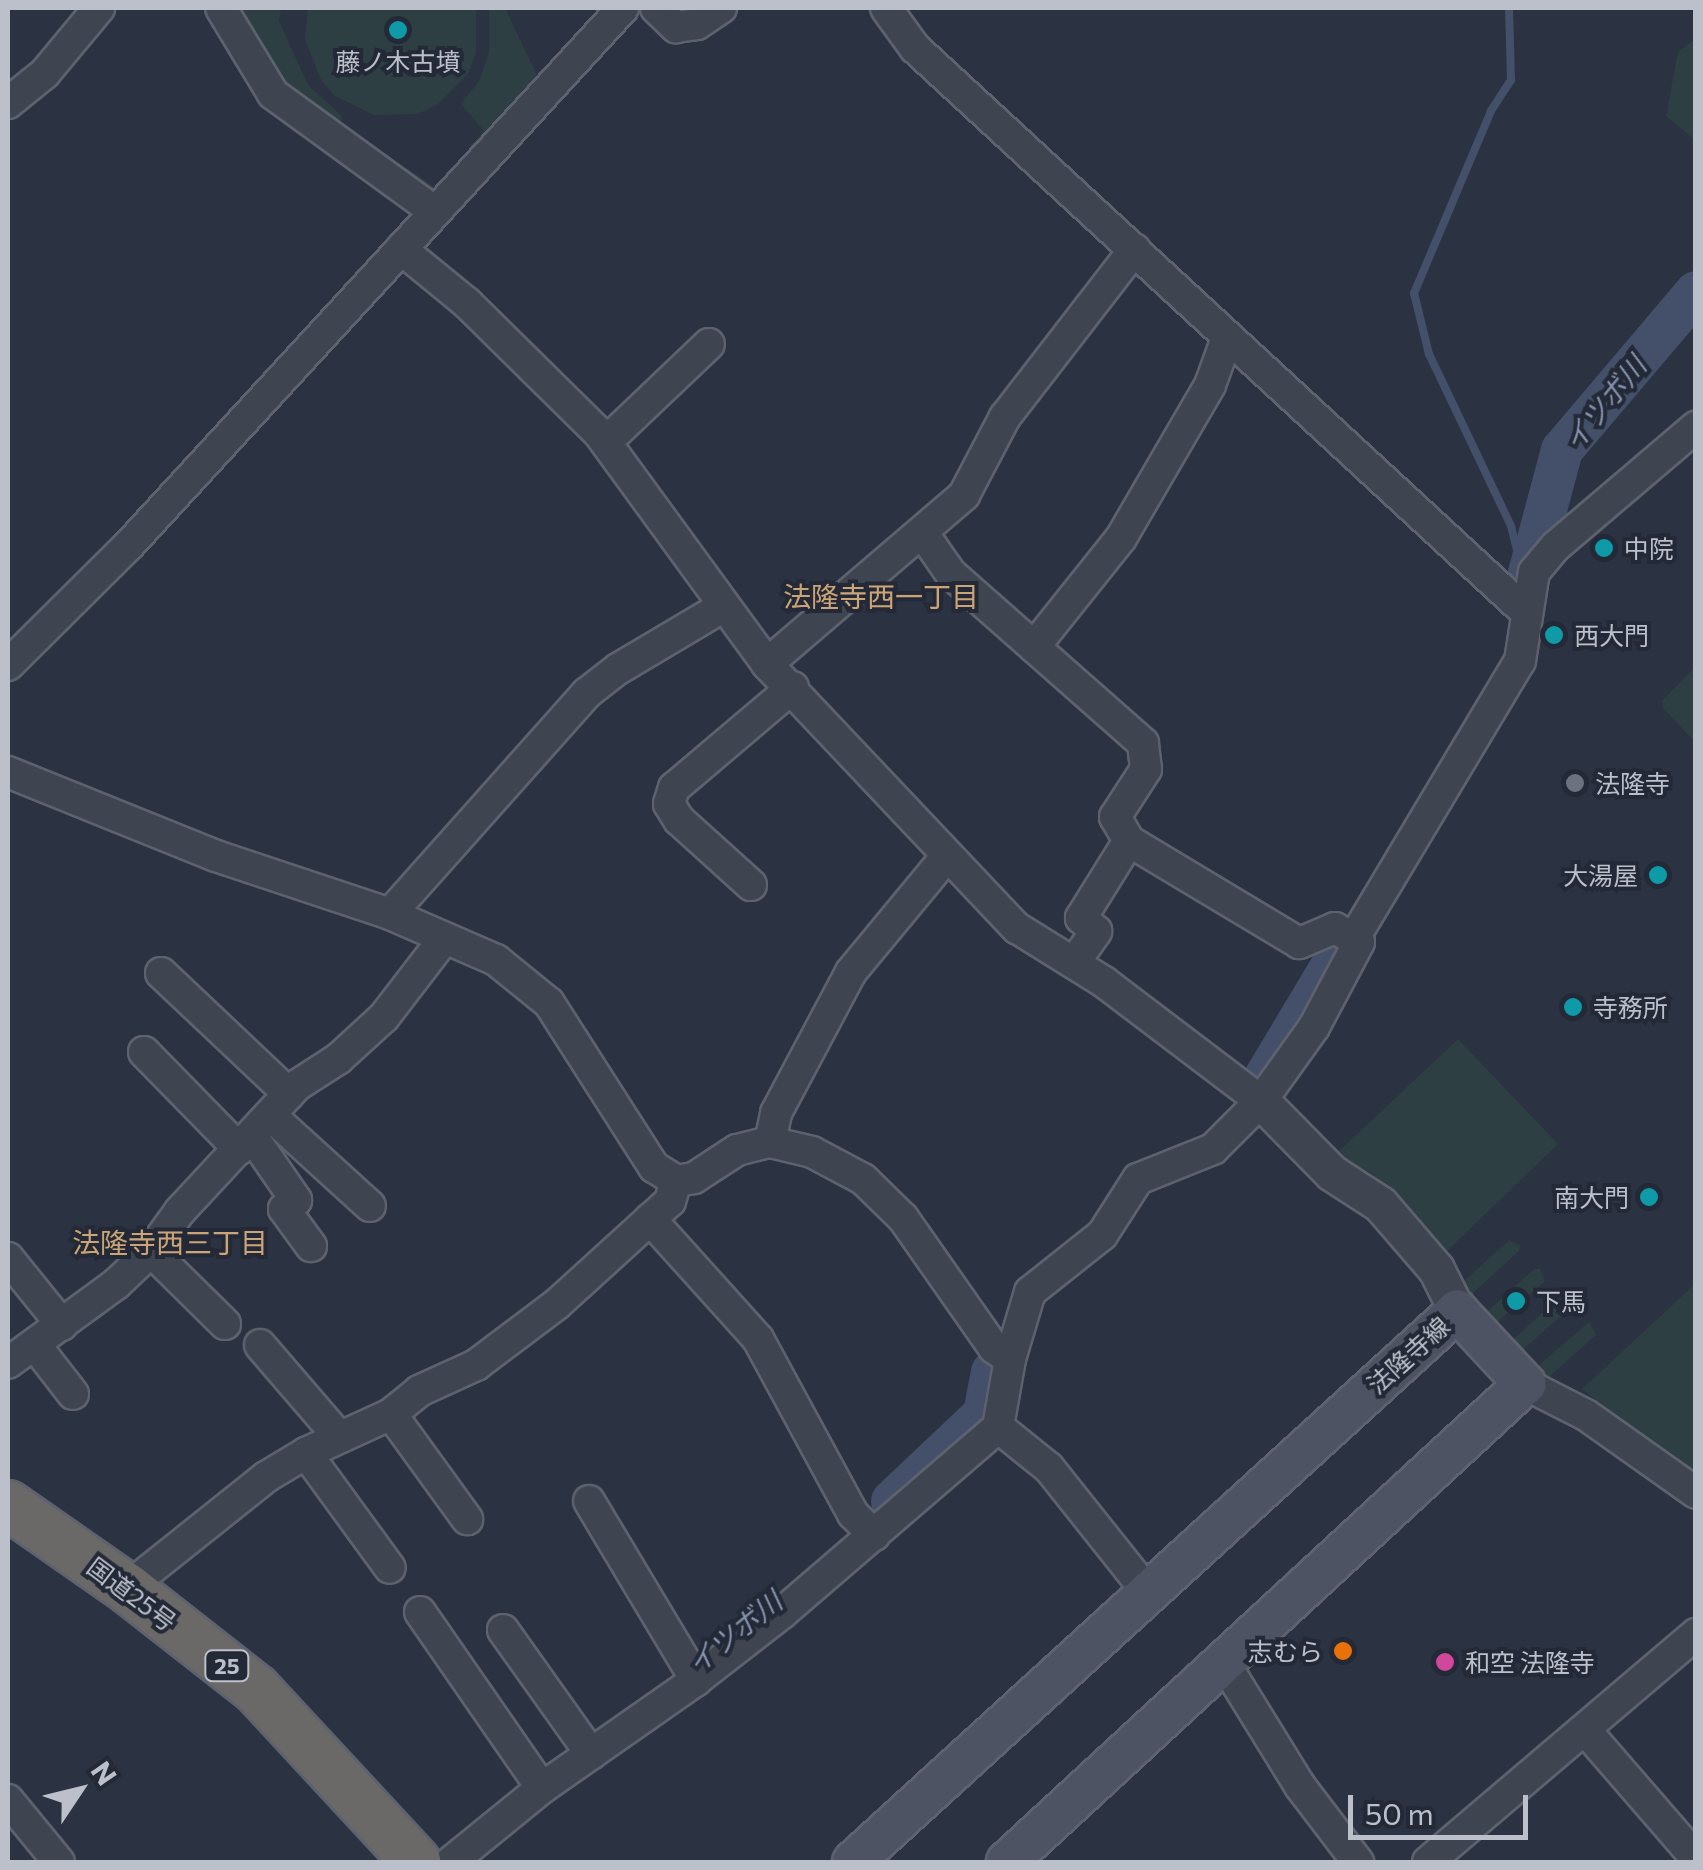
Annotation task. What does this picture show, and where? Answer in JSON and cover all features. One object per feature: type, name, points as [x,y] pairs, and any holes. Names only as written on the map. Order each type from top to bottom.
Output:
[{"type":"highway","name":"国道25号","points":[[8,1505],[127,1588],[256,1690],[416,1862]]},
{"type":"main road","name":"法隆寺線","points":[[853,1862],[1457,1311],[1525,1384]]},
{"type":"main road","points":[[1007,1862],[1525,1384]]},
{"type":"street","points":[[8,103],[45,73],[99,8]]},
{"type":"street","points":[[221,8],[273,94],[434,211]]},
{"type":"street","points":[[8,665],[129,545],[624,8]]},
{"type":"street","points":[[656,8],[676,27],[697,24],[720,8]]},
{"type":"street","points":[[886,8],[916,48],[1526,612]]},
{"type":"street","points":[[402,249],[467,303],[606,442],[767,664],[793,687],[1016,928],[1074,963],[1261,1100],[1332,1173],[1380,1204],[1436,1269],[1457,1311]]},
{"type":"street","points":[[767,664],[924,534],[964,495],[1005,416],[1135,249]]},
{"type":"street","points":[[1034,646],[1121,538],[1210,385],[1227,338]]},
{"type":"street","points":[[606,442],[709,344]]},
{"type":"street","points":[[1354,938],[1520,661],[1534,572],[1556,546],[1696,427]]},
{"type":"street","points":[[451,1862],[538,1782],[691,1671],[998,1427],[1010,1358],[1030,1292],[1102,1235],[1138,1179],[1213,1150],[1261,1100],[1314,1027],[1359,942],[1335,928],[1299,943],[1129,841],[1115,817],[1146,769],[1143,742],[950,574],[924,534]]},
{"type":"street","points":[[390,914],[587,694],[618,669],[724,606]]},
{"type":"street","points":[[751,885],[679,820],[669,804],[674,788],[793,687]]},
{"type":"street","points":[[8,772],[216,856],[390,914],[496,960],[549,1003],[654,1167],[676,1180],[694,1178],[737,1150],[770,1142],[812,1152],[863,1179],[902,1218],[994,1348],[1010,1358]]},
{"type":"street","points":[[1074,963],[1096,931],[1080,918],[1129,841]]},
{"type":"street","points":[[770,1142],[776,1112],[851,972],[947,856]]},
{"type":"street","points":[[8,1364],[152,1252],[180,1211],[262,1123],[384,1018],[444,940]]},
{"type":"street","points":[[162,972],[262,1123],[296,1200],[284,1209],[311,1246]]},
{"type":"street","points":[[144,1052],[262,1123],[370,1206]]},
{"type":"street","points":[[127,1588],[266,1477],[306,1453],[391,1414],[419,1391],[476,1365],[543,1314],[650,1220],[670,1201],[676,1180]]},
{"type":"street","points":[[650,1220],[758,1339],[868,1529]]},
{"type":"street","points":[[152,1252],[225,1324]]},
{"type":"street","points":[[8,1258],[62,1325]]},
{"type":"street","points":[[260,1344],[339,1438]]},
{"type":"street","points":[[35,1346],[73,1394]]},
{"type":"street","points":[[1525,1384],[1586,1415],[1696,1493]]},
{"type":"street","points":[[391,1414],[466,1519]]},
{"type":"street","points":[[998,1427],[1049,1468],[1148,1591]]},
{"type":"street","points":[[306,1453],[390,1568]]},
{"type":"street","points":[[589,1501],[691,1671]]},
{"type":"street","points":[[420,1612],[538,1782]]},
{"type":"street","points":[[503,1630],[587,1748]]},
{"type":"street","points":[[1428,1862],[1696,1634]]},
{"type":"street","points":[[1224,1663],[1300,1786],[1358,1862]]},
{"type":"street","points":[[1586,1731],[1696,1858]]},
{"type":"street","points":[[8,1800],[59,1862]]},
{"type":"shaded area","points":[[237,8],[281,8],[279,21],[308,85],[342,116],[341,124],[439,190],[434,196],[283,87],[262,56],[267,52],[264,45],[258,48]]},
{"type":"shaded area","points":[[308,8],[476,8],[476,53],[468,74],[438,104],[418,114],[374,115],[335,96],[321,80],[305,39]]},
{"type":"shaded area","points":[[489,8],[505,8],[540,82],[475,151],[470,146],[484,131],[461,104],[479,81],[489,53]]},
{"type":"shaded area","points":[[1695,39],[1695,140],[1666,116],[1678,52]]},
{"type":"shaded area","points":[[1695,667],[1695,742],[1663,708],[1662,701]]},
{"type":"shaded area","points":[[1458,1039],[1558,1144],[1445,1253],[1370,1172],[1333,1157]]},
{"type":"shaded area","points":[[1509,1240],[1520,1245],[1519,1251],[1473,1293],[1467,1294],[1463,1282]]},
{"type":"shaded area","points":[[1534,1269],[1540,1269],[1545,1281],[1495,1324],[1487,1318],[1488,1311]]},
{"type":"shaded area","points":[[1695,1286],[1695,1475],[1582,1389]]},
{"type":"shaded area","points":[[1560,1296],[1565,1296],[1570,1308],[1520,1352],[1514,1339]]},
{"type":"shaded area","points":[[1589,1322],[1596,1335],[1549,1377],[1543,1377],[1539,1365]]},
{"type":"waterway","points":[[1509,8],[1511,80],[1491,111],[1414,293],[1429,354],[1511,526],[1523,574]]},
{"type":"waterway","name":"イツボ川","points":[[1525,588],[1562,450],[1696,292]]},
{"type":"waterway","name":"イツボ川","points":[[1265,1077],[1341,950]]},
{"type":"waterway","name":"イツボ川","points":[[892,1501],[984,1414],[992,1372]]},
{"type":"place","name":"藤ノ木古墳","points":[[398,30]]},
{"type":"place","name":"中院","points":[[1604,548]]},
{"type":"place","name":"西大門","points":[[1554,635]]},
{"type":"place","name":"法隆寺","points":[[1575,783]]},
{"type":"place","name":"大湯屋","points":[[1658,875]]},
{"type":"place","name":"寺務所","points":[[1573,1007]]},
{"type":"place","name":"南大門","points":[[1649,1197]]},
{"type":"place","name":"下馬","points":[[1516,1301]]},
{"type":"place","name":"志むら","points":[[1343,1651]]},
{"type":"place","name":"和空 法隆寺","points":[[1445,1662]]},
{"type":"district","name":"法隆寺西一丁目","points":[[881,596]]},
{"type":"district","name":"法隆寺西三丁目","points":[[170,1242]]}]
